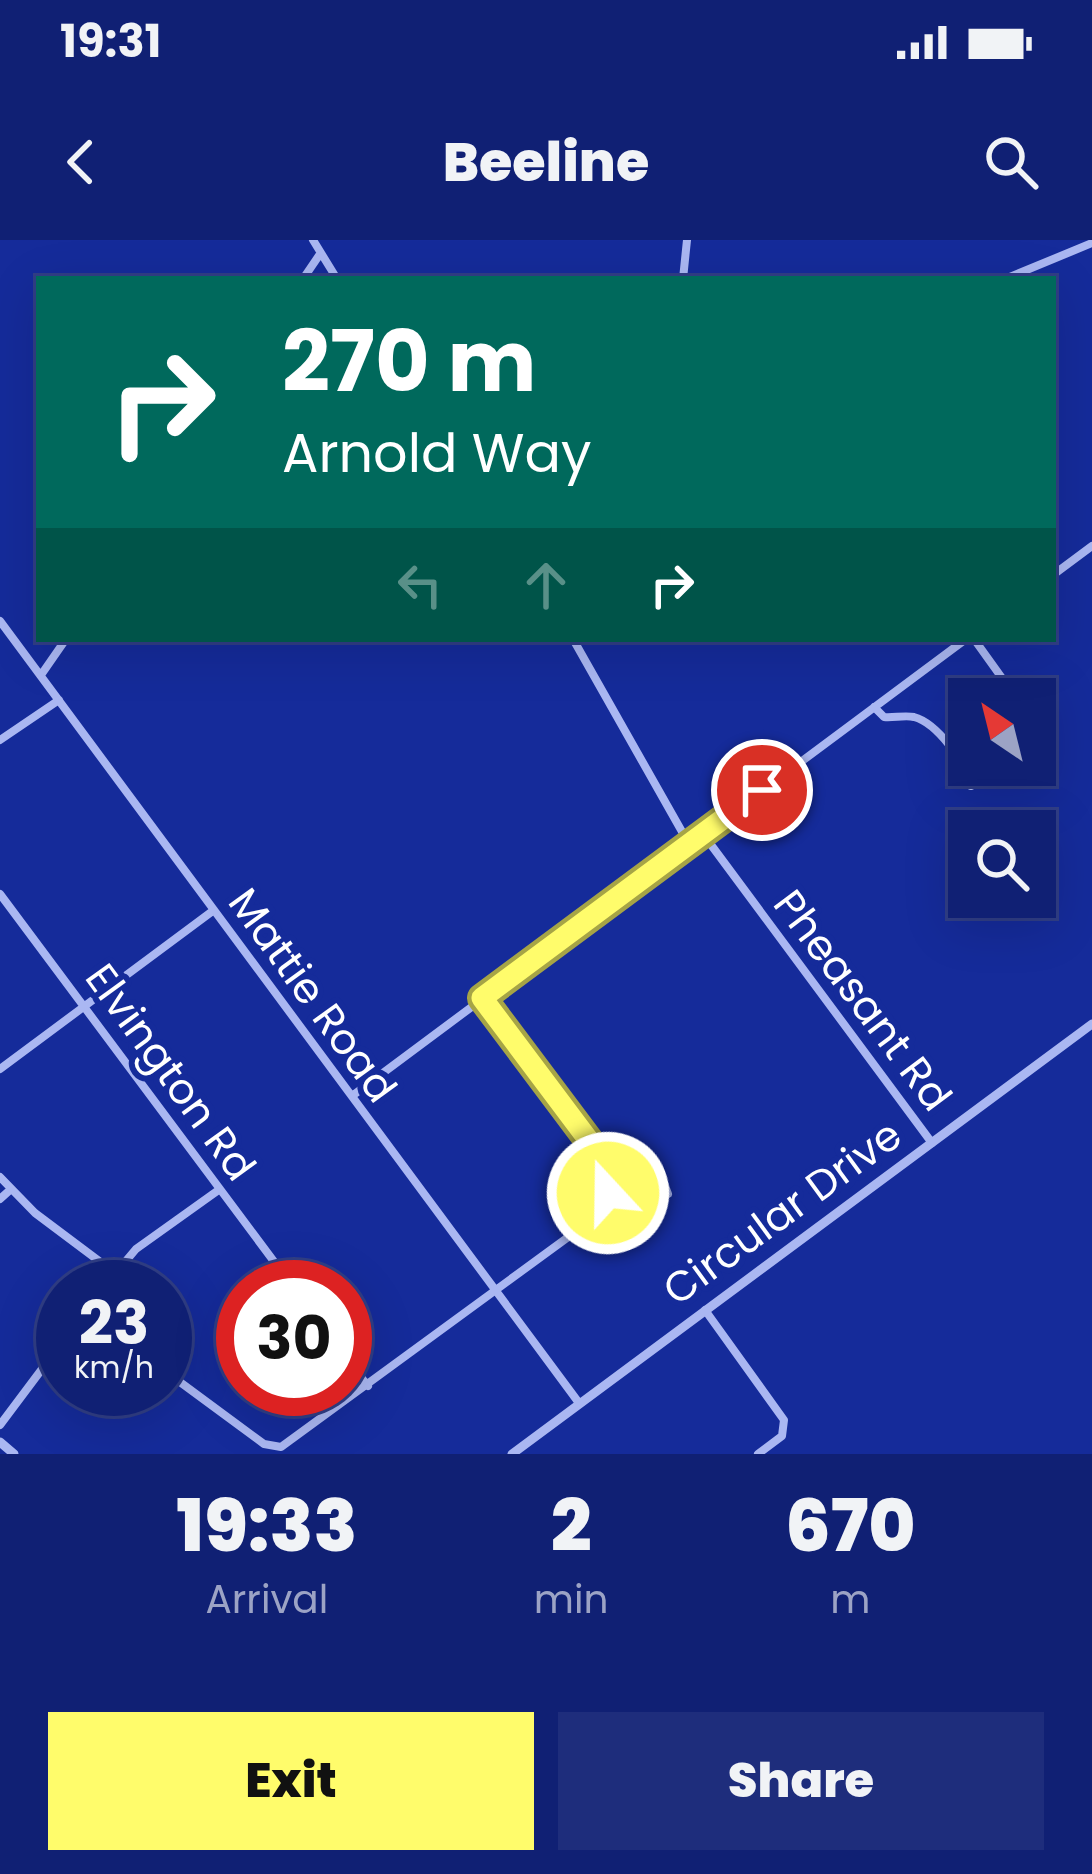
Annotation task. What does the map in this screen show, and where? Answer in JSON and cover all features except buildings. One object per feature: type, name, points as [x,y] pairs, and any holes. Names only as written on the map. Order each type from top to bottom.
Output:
[{"type":"street","points":[[313,240],[335,276]]},
{"type":"street","points":[[683,276],[687,240]]},
{"type":"street","points":[[1012,276],[1092,243]]},
{"type":"street","points":[[305,276],[320,254]]},
{"type":"street","points":[[1056,573],[1092,547]]},
{"type":"street","name":"Mattie Road","points":[[0,621],[579,1403]]},
{"type":"street","points":[[40,675],[64,642]]},
{"type":"street","points":[[575,642],[689,844]]},
{"type":"street","points":[[352,1096],[966,642]]},
{"type":"street","points":[[972,642],[1001,678]]},
{"type":"street","points":[[0,740],[59,700]]},
{"type":"street","points":[[874,707],[884,718],[910,716],[933,730],[948,749]]},
{"type":"street","name":"Pheasant Rd","points":[[703,834],[932,1143]]},
{"type":"street","name":"Elvington Rd","points":[[0,894],[273,1260]]},
{"type":"street","points":[[0,1069],[214,910]]},
{"type":"street","points":[[372,1383],[597,1216],[608,1193],[605,1162],[482,998]]},
{"type":"street","name":"Circular Drive","points":[[512,1454],[1092,1024]]},
{"type":"street","points":[[0,1177],[99,1260]]},
{"type":"street","points":[[609,1179],[662,1178],[668,1193]]},
{"type":"street","points":[[126,1260],[220,1189]]},
{"type":"street","points":[[0,1199],[10,1190]]},
{"type":"street","points":[[705,1310],[784,1420],[782,1436],[758,1454]]},
{"type":"street","points":[[0,1425],[36,1377]]},
{"type":"street","points":[[227,1416],[276,1448],[327,1416]]},
{"type":"route","points":[[608,1193],[605,1162],[482,998],[762,790]]}]
